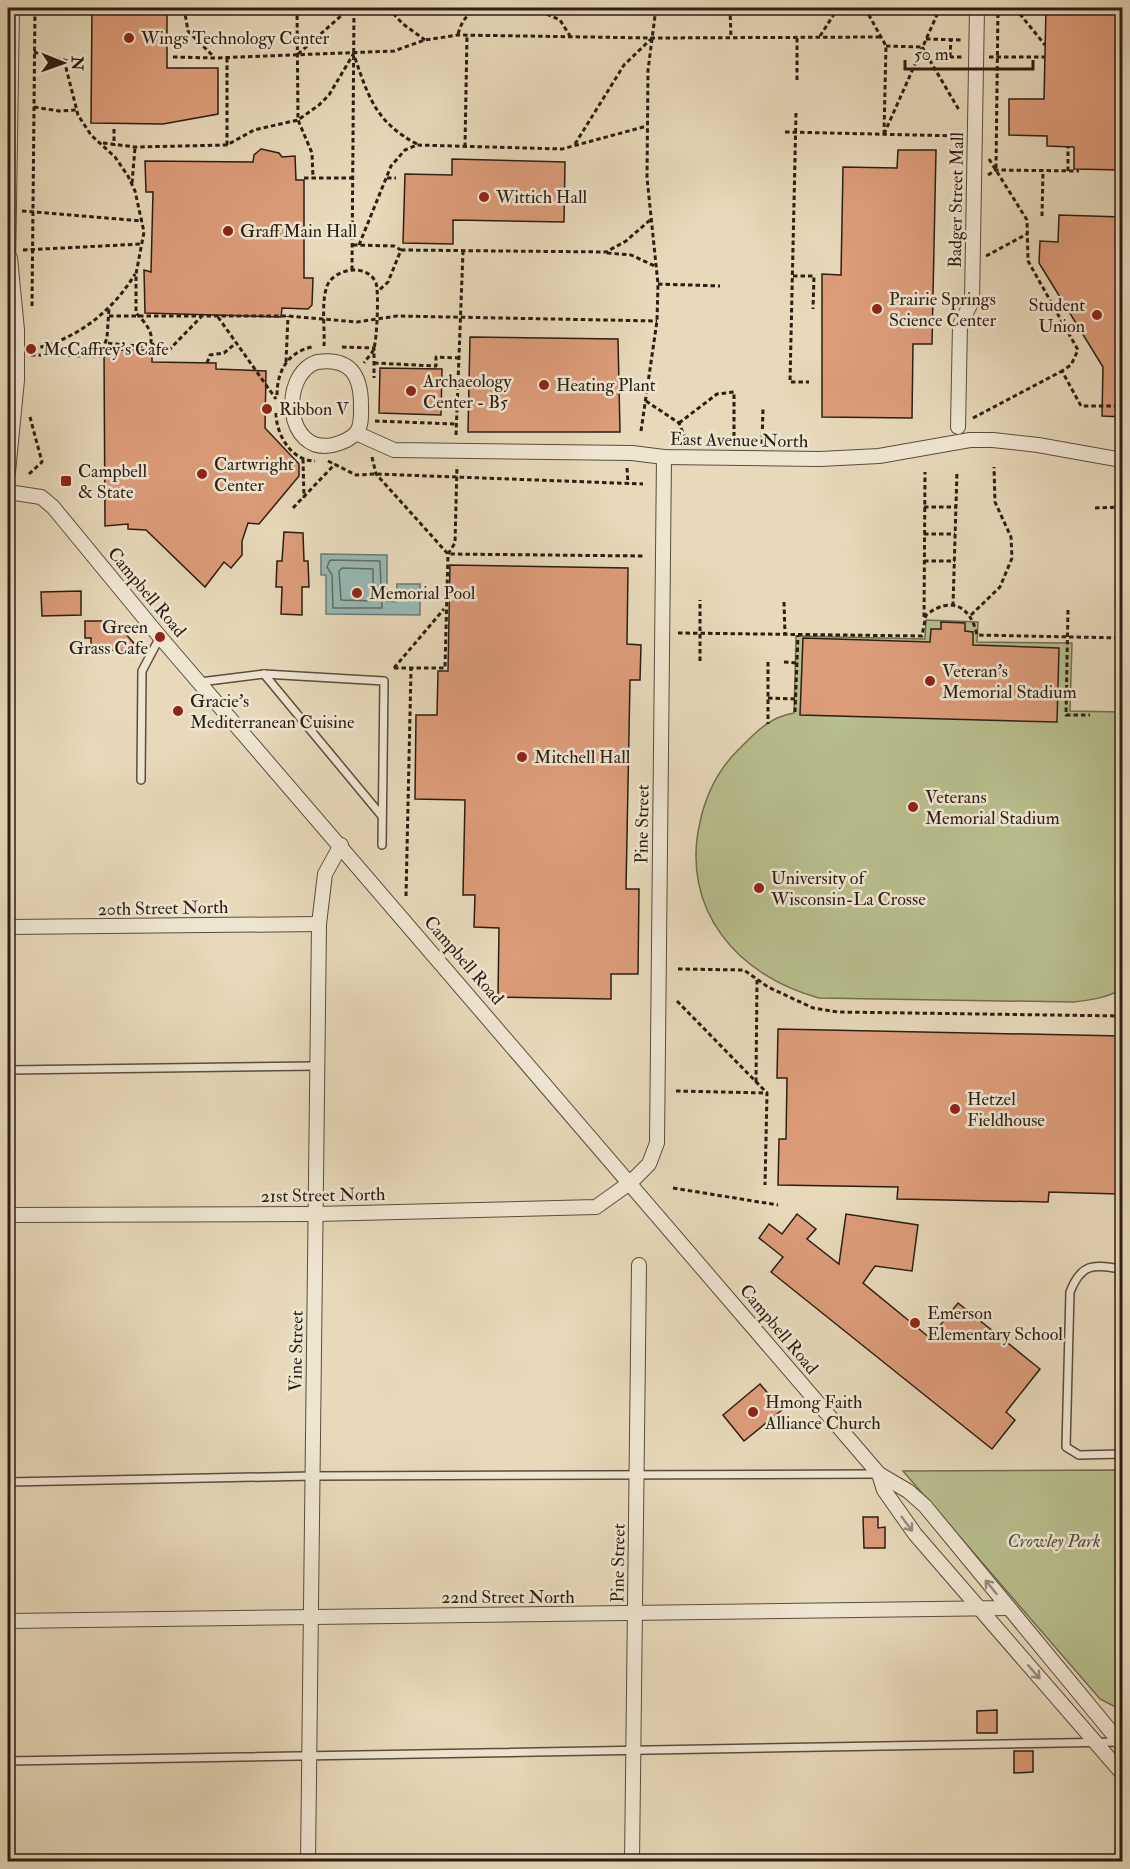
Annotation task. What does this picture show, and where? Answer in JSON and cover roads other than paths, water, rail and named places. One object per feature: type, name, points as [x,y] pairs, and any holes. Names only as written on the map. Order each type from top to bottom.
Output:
[{"type":"street","points":[[8,268],[12,8]]},
{"type":"street","name":"Badger Street Mall","points":[[958,427],[960,325],[972,301],[977,8]]},
{"type":"street","points":[[8,472],[16,380],[17,338],[9,250]]},
{"type":"street","points":[[324,361],[346,366],[356,374],[361,384],[360,424],[356,433],[344,442],[330,446],[315,445],[296,430],[293,421],[294,386],[298,375],[307,366],[324,361]]},
{"type":"street","name":"East Avenue North","points":[[356,433],[394,450],[632,453],[664,457],[820,459],[879,456],[970,440],[993,440],[1038,445],[1122,460]]},
{"type":"street","name":"Pine Street","points":[[631,1182],[650,1164],[657,1143],[664,457]]},
{"type":"street","name":"Campbell Road","points":[[8,492],[41,497],[53,507],[160,637],[631,1182],[879,1474],[908,1491],[925,1506],[1121,1740]]},
{"type":"street","name":"Vine Street","points":[[308,1862],[319,924],[325,874],[341,845]]},
{"type":"street","name":"20th Street North","points":[[8,927],[319,924]]},
{"type":"street","name":"21st Street North","points":[[8,1215],[316,1214],[596,1207],[631,1182]]},
{"type":"street","name":"Pine Street","points":[[632,1862],[639,1265]]},
{"type":"street","name":"Campbell Road","points":[[879,1474],[884,1490],[894,1508],[1122,1773]]},
{"type":"street","name":"22nd Street North","points":[[8,1621],[1009,1608]]},
{"type":"street","points":[[1095,1742],[1121,1740]]},
{"type":"lane","points":[[141,780],[142,671],[160,637]]},
{"type":"lane","points":[[200,682],[264,674],[384,681],[381,845]]},
{"type":"lane","points":[[264,674],[382,816]]},
{"type":"lane","points":[[8,1070],[317,1066]]},
{"type":"lane","points":[[1122,1269],[1100,1266],[1084,1268],[1076,1276],[1070,1292],[1066,1447],[1079,1455],[1122,1454]]},
{"type":"lane","points":[[8,1482],[313,1476],[879,1474]]},
{"type":"lane","points":[[8,1761],[633,1752],[1095,1742]]},
{"type":"water","name":"Memorial Pool","points":[[321,554],[387,555],[387,601],[396,602],[397,584],[420,584],[420,615],[326,614],[326,575],[321,575]]},
{"type":"place","name":"Wings Technology Center","points":[[129,38]]},
{"type":"place","name":"Wittich Hall","points":[[484,197]]},
{"type":"place","name":"Graff Main Hall","points":[[228,231]]},
{"type":"place","name":"Prairie Springs Science Center","points":[[877,309]]},
{"type":"place","name":"Student Union","points":[[1097,315]]},
{"type":"place","name":"McCaffrey's Cafe","points":[[31,349]]},
{"type":"place","name":"Heating Plant","points":[[544,385]]},
{"type":"place","name":"Archaeology Center - B5","points":[[411,391]]},
{"type":"place","name":"Ribbon V","points":[[267,409]]},
{"type":"place","name":"Cartwright Center","points":[[202,474]]},
{"type":"place","name":"Campbell & State","points":[[66,481]]},
{"type":"place","name":"Memorial Pool","points":[[357,593]]},
{"type":"place","name":"Green Grass Cafe","points":[[160,637]]},
{"type":"place","name":"Veteran's Memorial Stadium","points":[[930,681]]},
{"type":"place","name":"Gracie's Mediterranean Cuisine","points":[[178,711]]},
{"type":"place","name":"Mitchell Hall","points":[[522,757]]},
{"type":"place","name":"Veterans Memorial Stadium","points":[[913,807]]},
{"type":"place","name":"University of Wisconsin-La Crosse","points":[[759,888]]},
{"type":"place","name":"Hetzel Fieldhouse","points":[[955,1109]]},
{"type":"place","name":"Emerson Elementary School","points":[[915,1323]]},
{"type":"place","name":"Hmong Faith Alliance Church","points":[[753,1412]]},
{"type":"park label","name":"Crowley Park","points":[[1054,1541]]}]
